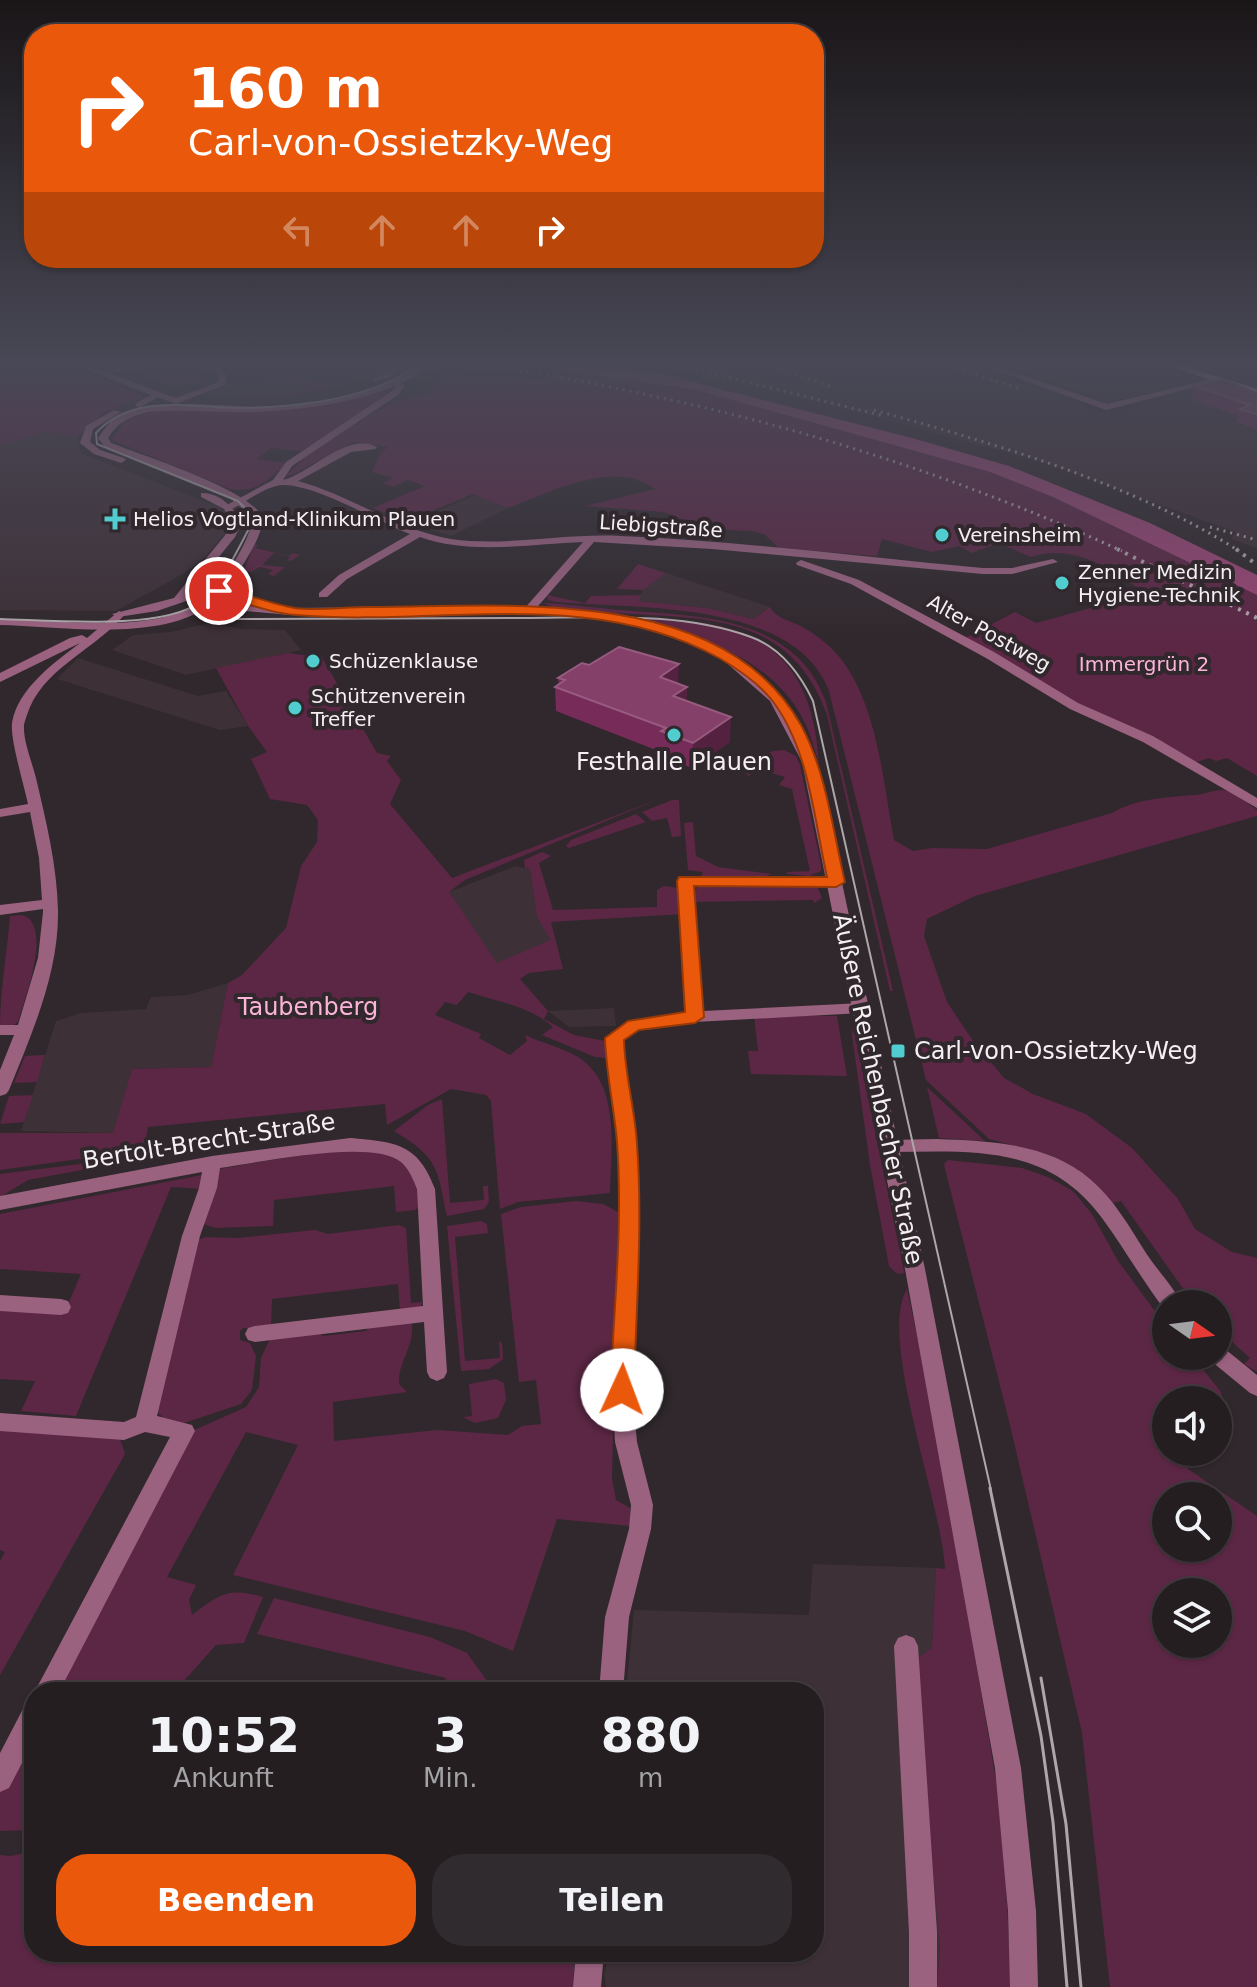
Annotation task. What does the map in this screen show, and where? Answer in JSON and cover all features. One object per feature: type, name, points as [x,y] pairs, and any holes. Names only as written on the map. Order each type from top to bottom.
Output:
[{"type":"street","points":[[103,455],[228,507],[235,516],[235,528],[178,600]]},
{"type":"street","points":[[134,455],[240,500],[257,516],[258,522],[230,576],[195,611]]},
{"type":"street","points":[[281,481],[289,464],[303,455]]},
{"type":"street","points":[[228,507],[337,455]]},
{"type":"street","name":"Liebigstraße","points":[[281,481],[418,534],[469,543],[591,539],[983,571],[1012,571],[1053,562]]},
{"type":"street","points":[[323,595],[343,577],[418,534]]},
{"type":"street","points":[[528,611],[591,539]]},
{"type":"street","name":"Alter Postweg","points":[[784,554],[787,560],[829,571],[855,582],[990,655],[1074,706],[1148,739],[1257,804]]},
{"type":"street","points":[[0,613],[155,622],[237,600],[230,576]]},
{"type":"street","name":"Äußere Reichenbacher Straße","points":[[196,581],[213,593],[294,611],[528,611],[603,616],[672,632],[725,655],[764,683],[786,711],[803,743],[836,882],[915,1269],[1008,1768],[1022,1911],[1024,1987]]},
{"type":"street","points":[[0,622],[114,618],[213,593]]},
{"type":"street","points":[[0,1090],[25,1030],[45,965],[50,935],[48,876],[18,725],[21,712],[35,686],[114,618]]},
{"type":"street","points":[[0,678],[74,640],[92,639]]},
{"type":"street","points":[[0,813],[33,807]]},
{"type":"street","points":[[695,1017],[685,881],[836,882]]},
{"type":"street","points":[[0,910],[49,904]]},
{"type":"street","points":[[612,1682],[617,1617],[640,1529],[642,1505],[626,1442],[622,1390],[629,1196],[627,1141],[615,1069],[614,1038],[634,1025],[695,1017],[862,1008]]},
{"type":"street","points":[[0,1030],[25,1030]]},
{"type":"street","name":"Bertolt-Brecht-Straße","points":[[0,1203],[212,1163],[350,1144],[382,1147],[406,1156],[420,1173],[426,1189],[437,1372]]},
{"type":"street","points":[[889,1146],[991,1150],[1023,1155],[1069,1171],[1100,1203],[1162,1290]]},
{"type":"street","points":[[145,1423],[212,1163]]},
{"type":"street","points":[[0,1303],[61,1307]]},
{"type":"street","points":[[255,1334],[434,1313]]},
{"type":"street","points":[[1232,1366],[1257,1387]]},
{"type":"street","points":[[0,1422],[124,1431],[145,1423],[184,1431],[51,1682]]},
{"type":"street","points":[[906,1646],[923,1932],[923,1987]]},
{"type":"street","points":[[0,1779],[24,1733]]},
{"type":"street","points":[[587,1987],[589,1962]]},
{"type":"shaded area","name":"Helios Vogtland-Klinikum Plauen","points":[[0,455],[84,455],[219,507],[228,516],[229,529],[204,558],[184,573],[116,611],[0,610]]},
{"type":"shaded area","points":[[928,455],[970,455],[1009,466],[1150,523],[1257,575],[1257,595],[1053,497],[990,472]]},
{"type":"shaded area","points":[[1016,455],[1257,455],[1257,548],[1231,539],[1236,532]]},
{"type":"shaded area","points":[[476,495],[508,508],[451,536],[409,523]]},
{"type":"shaded area","points":[[666,573],[770,607],[753,619],[707,608],[638,601],[643,590]]},
{"type":"shaded area","points":[[210,623],[240,629],[285,630],[301,650],[186,675],[112,650],[133,635],[171,632]]},
{"type":"shaded area","points":[[78,658],[198,696],[226,691],[248,726],[220,730],[57,679]]},
{"type":"shaded area","points":[[516,866],[530,869],[537,917],[552,940],[496,964],[449,892]]},
{"type":"shaded area","points":[[228,983],[211,1067],[132,1069],[114,1133],[21,1131],[56,1021],[81,1013],[146,1009],[151,997],[188,995]]},
{"type":"shaded area","points":[[614,1008],[616,1026],[569,1027],[548,1011]]},
{"type":"shaded area","points":[[813,1564],[936,1568],[932,1648],[940,1946],[937,1987],[606,1987],[604,1974],[607,1962],[824,1962],[824,1682],[627,1682],[634,1610],[809,1615]]},
{"type":"green space","points":[[147,455],[262,455],[257,459],[286,463],[268,480],[255,487],[230,489]]},
{"type":"green space","points":[[307,455],[330,455],[286,476]]},
{"type":"green space","name":"Immergrün 2","points":[[380,455],[928,455],[990,472],[1053,497],[1257,595],[1257,776],[1227,758],[1216,761],[1209,758],[1194,763],[1154,740],[1158,738],[1082,707],[963,639],[1015,612],[1036,623],[1145,593],[1106,567],[1077,556],[1062,553],[1031,557],[998,543],[972,553],[959,546],[932,552],[882,539],[877,556],[779,548],[764,534],[751,531],[709,529],[663,512],[585,506],[655,489],[639,480],[621,477],[582,481],[508,508],[473,494],[407,521],[373,508],[425,486],[408,480],[393,487],[383,483],[393,478],[372,472]]},
{"type":"green space","points":[[254,545],[258,545],[255,548],[288,556],[293,553],[300,555],[291,561],[287,560],[290,557],[274,553],[262,565],[285,567],[274,576],[268,574],[273,570],[260,567],[251,572],[244,571]]},
{"type":"green space","points":[[638,564],[666,573],[643,590],[617,589]]},
{"type":"green space","points":[[547,595],[585,603],[591,596],[641,595],[639,601],[707,608],[753,619],[770,607],[780,617],[814,634],[835,652],[860,692],[882,767],[894,840],[913,851],[932,848],[987,849],[1141,802],[1217,790],[1233,793],[1257,810],[1257,816],[975,896],[927,919],[924,936],[947,1002],[1004,1078],[1033,1094],[1086,1114],[1132,1148],[1178,1199],[1195,1229],[1232,1252],[1257,1258],[1257,1372],[1244,1364],[1250,1358],[1232,1342],[1232,1290],[1184,1290],[1121,1201],[1109,1204],[1078,1170],[1053,1156],[989,1139],[926,1080],[830,693],[808,658],[780,638],[745,623],[706,614],[548,600]]},
{"type":"green space","points":[[544,603],[689,616],[745,627],[771,638],[793,653],[812,674],[826,702],[893,991],[890,991],[827,715],[809,679],[787,653],[760,636],[730,625],[698,619],[561,609]]},
{"type":"green space","points":[[643,619],[716,625],[745,634],[769,648],[789,667],[804,693],[814,725],[819,764],[802,717],[789,697],[772,680],[753,665],[711,642]]},
{"type":"green space","name":"Taubenberg","points":[[288,653],[320,654],[377,753],[391,756],[387,761],[401,780],[390,804],[452,878],[659,799],[465,880],[449,892],[497,963],[551,940],[537,917],[530,869],[525,868],[524,860],[542,852],[551,856],[539,863],[553,910],[657,907],[657,890],[664,886],[679,888],[683,914],[551,922],[563,969],[529,973],[520,979],[548,1011],[544,1019],[574,1035],[605,1041],[607,1058],[595,1057],[542,1035],[553,1027],[534,1014],[468,992],[457,1005],[445,1002],[435,1015],[481,1034],[479,1038],[510,1055],[527,1041],[525,1035],[578,1057],[592,1069],[601,1083],[610,1119],[610,1193],[518,1202],[500,1209],[491,1101],[486,1095],[451,1089],[387,1125],[385,1104],[148,1127],[144,1150],[0,1170],[0,1133],[113,1133],[132,1069],[211,1067],[228,983],[242,975],[286,928],[301,866],[317,842],[318,820],[307,805],[270,799],[251,759],[267,752],[248,726],[216,668]]},
{"type":"green space","points":[[784,750],[796,756],[800,765],[821,865],[821,871],[809,876],[787,874],[810,871],[792,789],[779,785],[785,777],[756,769],[749,776],[742,771],[745,764],[773,751]]},
{"type":"green space","points":[[679,800],[681,836],[672,837],[667,818],[652,821],[642,812]]},
{"type":"green space","points":[[636,814],[646,822],[569,848],[566,846],[571,840]]},
{"type":"green space","points":[[693,822],[696,856],[718,867],[772,874],[763,877],[701,876],[703,872],[688,870],[684,823]]},
{"type":"green space","points":[[701,885],[817,886],[822,898],[814,903],[813,900],[690,902],[690,894]]},
{"type":"green space","points":[[22,915],[31,921],[36,932],[34,964],[18,1022],[0,1028],[10,916]]},
{"type":"green space","points":[[754,1015],[837,1016],[847,1076],[751,1074],[748,1051],[758,1051]]},
{"type":"green space","points":[[853,1024],[903,1274],[896,1273],[889,1266],[870,1165]]},
{"type":"green space","points":[[45,1055],[37,1082],[14,1083],[25,1056]]},
{"type":"green space","points":[[927,1087],[985,1141],[939,1138]]},
{"type":"green space","points":[[33,1095],[24,1122],[0,1124],[9,1096]]},
{"type":"green space","points":[[442,1099],[450,1203],[484,1200],[483,1186],[488,1186],[489,1202],[484,1209],[447,1216],[434,1166],[420,1149],[394,1131],[428,1105]]},
{"type":"green space","points":[[326,1151],[375,1152],[399,1159],[414,1175],[419,1207],[396,1212],[394,1186],[274,1200],[273,1226],[216,1228],[203,1224],[219,1169]]},
{"type":"green space","points":[[146,1158],[28,1180],[0,1197],[0,1174]]},
{"type":"green space","points":[[948,1160],[1022,1168],[1048,1177],[1073,1191],[1092,1214],[1118,1261],[1152,1307],[1152,1370],[1203,1370],[1216,1386],[1152,1386],[1152,1466],[1187,1466],[1207,1482],[1152,1482],[1152,1562],[1232,1562],[1232,1499],[1257,1516],[1257,1987],[1110,1987],[1082,1733],[1009,1421],[944,1164]]},
{"type":"green space","points":[[202,1175],[203,1189],[171,1187],[76,1416],[21,1411],[35,1381],[0,1379],[0,1306],[65,1311],[81,1274],[0,1269],[0,1214]]},
{"type":"green space","points":[[576,1201],[603,1204],[618,1212],[612,1478],[616,1500],[630,1508],[630,1526],[557,1519],[513,1651],[465,1631],[233,1575],[298,1445],[246,1432],[167,1577],[196,1585],[189,1600],[192,1615],[225,1594],[263,1597],[244,1643],[216,1645],[183,1682],[56,1682],[190,1432],[246,1407],[259,1387],[261,1358],[270,1339],[315,1330],[323,1336],[366,1331],[371,1324],[412,1324],[411,1340],[399,1376],[399,1384],[407,1392],[333,1402],[334,1441],[437,1430],[508,1435],[522,1426],[541,1424],[536,1380],[519,1382],[501,1214],[521,1207]]},
{"type":"green space","points":[[481,1221],[487,1224],[488,1233],[455,1237],[465,1361],[500,1358],[499,1341],[502,1343],[503,1359],[489,1369],[461,1371],[447,1226]]},
{"type":"green space","points":[[399,1225],[406,1228],[411,1303],[422,1302],[421,1308],[400,1312],[398,1284],[272,1299],[271,1327],[243,1328],[240,1331],[240,1340],[250,1343],[256,1356],[252,1390],[241,1404],[181,1424],[167,1422],[156,1410],[198,1240],[315,1230],[328,1234]]},
{"type":"green space","points":[[907,1289],[936,1424],[1003,1822],[1011,1987],[937,1987],[940,1946],[914,1661],[932,1648],[936,1568],[945,1569],[942,1541],[905,1382],[900,1312]]},
{"type":"green space","points":[[496,1379],[504,1383],[506,1400],[498,1418],[475,1423],[463,1417],[472,1416],[469,1384]]},
{"type":"green space","points":[[0,1428],[119,1436],[125,1454],[0,1675],[0,1561],[5,1552],[0,1550]]},
{"type":"green space","points":[[274,1598],[430,1637],[467,1653],[488,1682],[445,1682],[446,1678],[257,1634]]},
{"type":"green space","points":[[24,1744],[24,1830],[0,1831],[0,1790]]},
{"type":"green space","points":[[24,1853],[24,1962],[574,1962],[573,1987],[0,1987],[0,1855]]},
{"type":"building","points":[[619,647],[679,664],[660,677],[687,687],[673,696],[731,717],[693,743],[661,731],[666,728],[555,687],[565,680],[558,678],[582,663],[589,665]]},
{"type":"tram line","points":[[124,455],[238,501],[252,515],[251,525],[235,556],[206,596]]},
{"type":"tram line","points":[[206,596],[213,577]]},
{"type":"tram line","points":[[0,619],[74,622],[133,620],[182,611],[206,596]]},
{"type":"tram line","points":[[206,596],[209,605],[218,613],[235,619],[608,617],[695,623],[751,637],[772,648],[788,663],[813,701],[991,1490]]},
{"type":"tram line","points":[[990,1488],[1041,1736],[1053,1822],[1067,1987]]},
{"type":"tram line","points":[[1041,1678],[1066,1824],[1081,1987]]},
{"type":"railway","points":[[874,455],[1041,516],[1122,551]]},
{"type":"railway","points":[[1025,455],[1155,505],[1237,550]]},
{"type":"railway","points":[[1210,527],[1257,540]]},
{"type":"railway","points":[[1117,549],[1257,618]]},
{"type":"railway","points":[[1237,550],[1257,565]]},
{"type":"place","name":"Helios Vogtland-Klinikum Plauen","points":[[115,519]]},
{"type":"place","name":"Vereinsheim","points":[[942,535]]},
{"type":"place","name":"Zenner Medizin Hygiene-Technik","points":[[1062,583]]},
{"type":"place","name":"Schüzenklause","points":[[313,661]]},
{"type":"place","name":"Schützenverein Treffer","points":[[295,708]]},
{"type":"place","name":"Festhalle Plauen","points":[[674,735]]},
{"type":"place","name":"Carl-von-Ossietzky-Weg","points":[[898,1051]]},
{"type":"route","points":[[219,591],[294,611],[564,611],[644,624],[697,641],[745,668],[776,696],[795,726],[809,762],[836,882],[685,881],[695,1017],[634,1025],[614,1038],[615,1069],[627,1141],[629,1196],[622,1390]]}]
